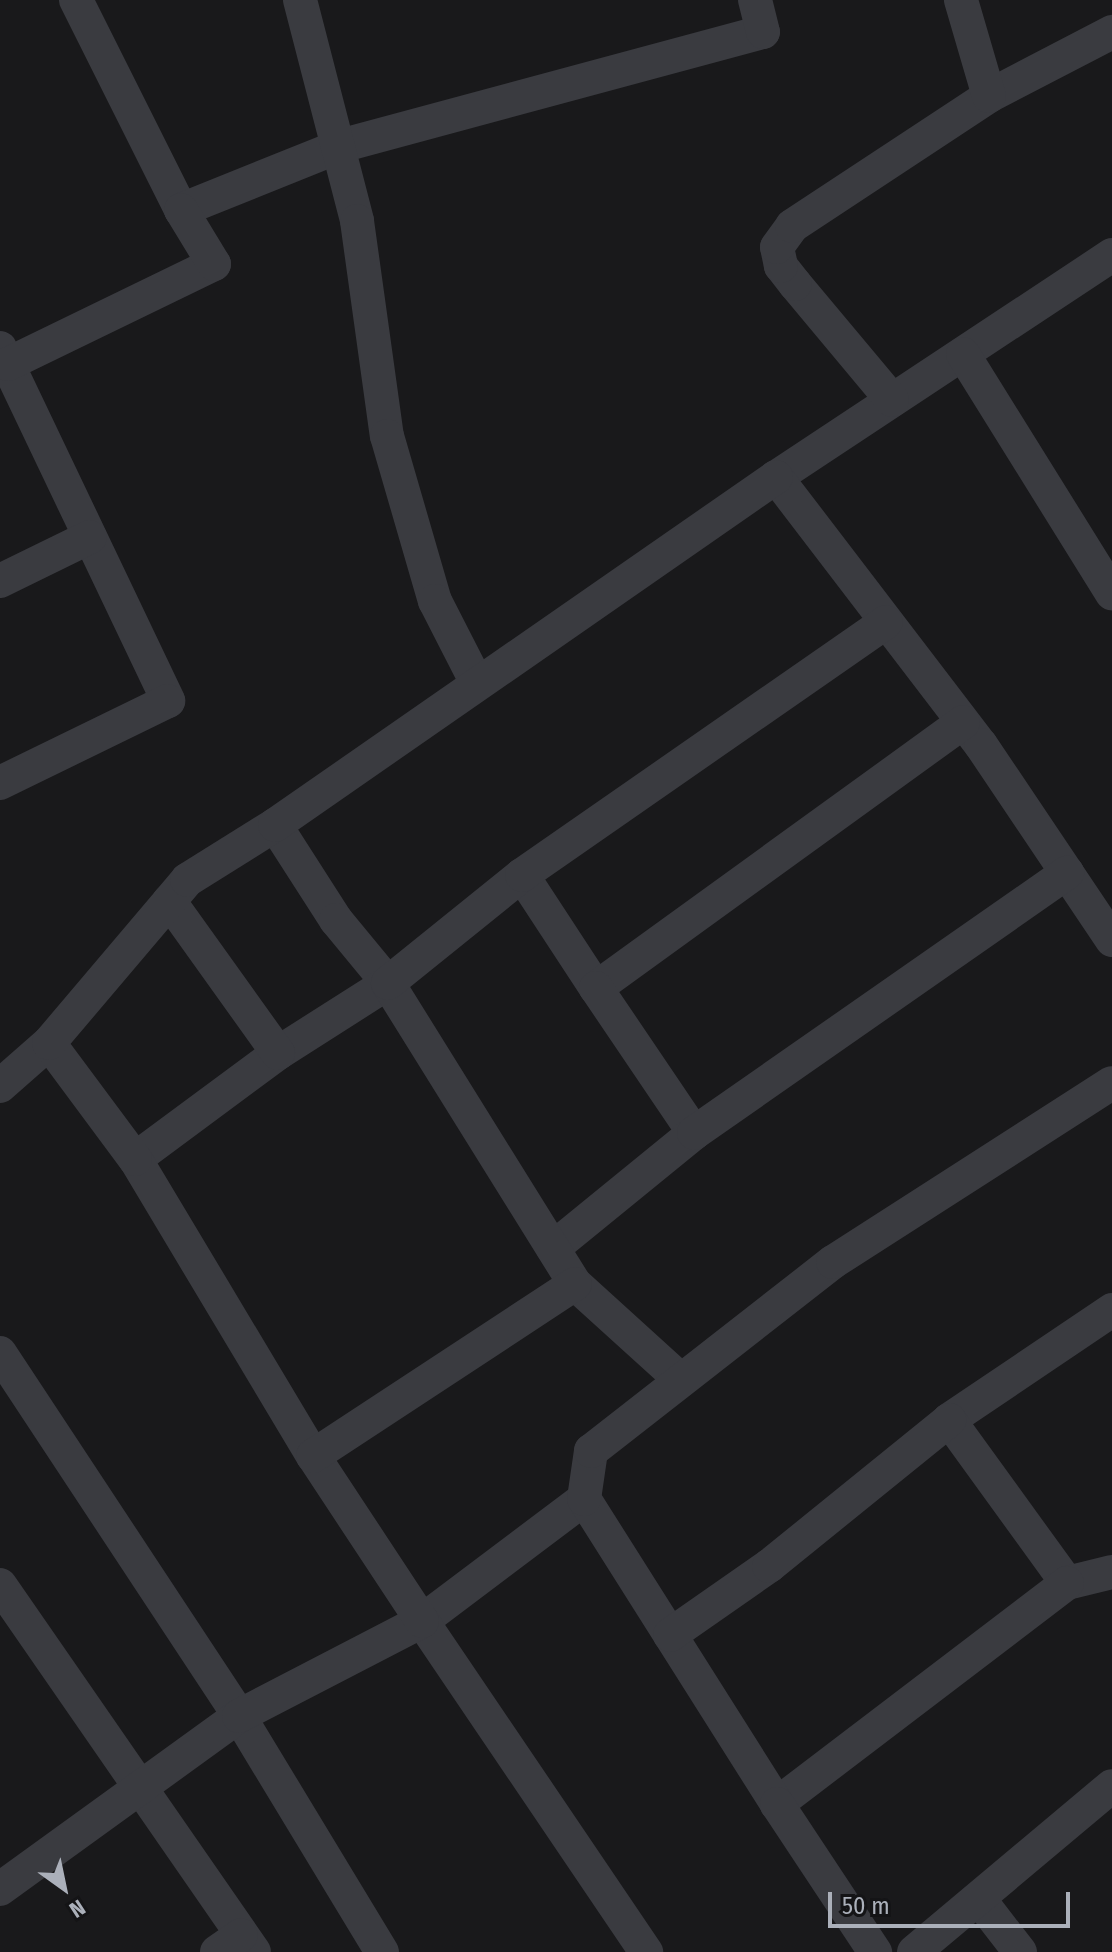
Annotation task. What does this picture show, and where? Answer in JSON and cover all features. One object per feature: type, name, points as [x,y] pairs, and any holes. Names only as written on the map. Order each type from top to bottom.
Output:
[{"type":"street","points":[[0,783],[168,701],[4,356],[214,264],[181,210],[76,0]]},
{"type":"street","points":[[300,0],[357,221],[387,436],[435,601],[477,683]]},
{"type":"street","points":[[181,210],[340,146],[763,32],[755,0]]},
{"type":"street","points":[[961,0],[989,96]]},
{"type":"street","points":[[892,400],[781,266],[777,247],[792,226],[989,96],[1112,32]]},
{"type":"street","points":[[0,1086],[49,1043],[187,880],[275,825],[776,477],[1112,255]]},
{"type":"street","points":[[963,354],[1112,593]]},
{"type":"street","points":[[776,477],[963,722],[1112,940]]},
{"type":"street","points":[[0,581],[90,537]]},
{"type":"street","points":[[135,1159],[278,1053],[388,983],[522,875],[886,622]]},
{"type":"street","points":[[596,988],[963,722]]},
{"type":"street","points":[[275,825],[336,920],[388,983],[575,1284],[681,1380]]},
{"type":"street","points":[[553,1248],[694,1133],[1067,873]]},
{"type":"street","points":[[522,875],[694,1133]]},
{"type":"street","points":[[169,901],[278,1053]]},
{"type":"street","points":[[49,1043],[135,1159],[313,1456],[646,1952]]},
{"type":"street","points":[[875,1952],[777,1804],[584,1499],[591,1451],[833,1262],[1112,1083]]},
{"type":"street","points":[[313,1456],[575,1284]]},
{"type":"street","points":[[670,1635],[769,1566],[949,1420],[1112,1310]]},
{"type":"street","points":[[0,1353],[239,1716],[382,1952]]},
{"type":"street","points":[[949,1420],[1067,1583]]},
{"type":"street","points":[[0,1889],[239,1716],[422,1621],[584,1499]]},
{"type":"street","points":[[777,1804],[1067,1583],[1112,1572]]},
{"type":"street","points":[[0,1585],[237,1946]]},
{"type":"street","points":[[914,1952],[1112,1786]]},
{"type":"street","points":[[979,1899],[1020,1952]]}]
